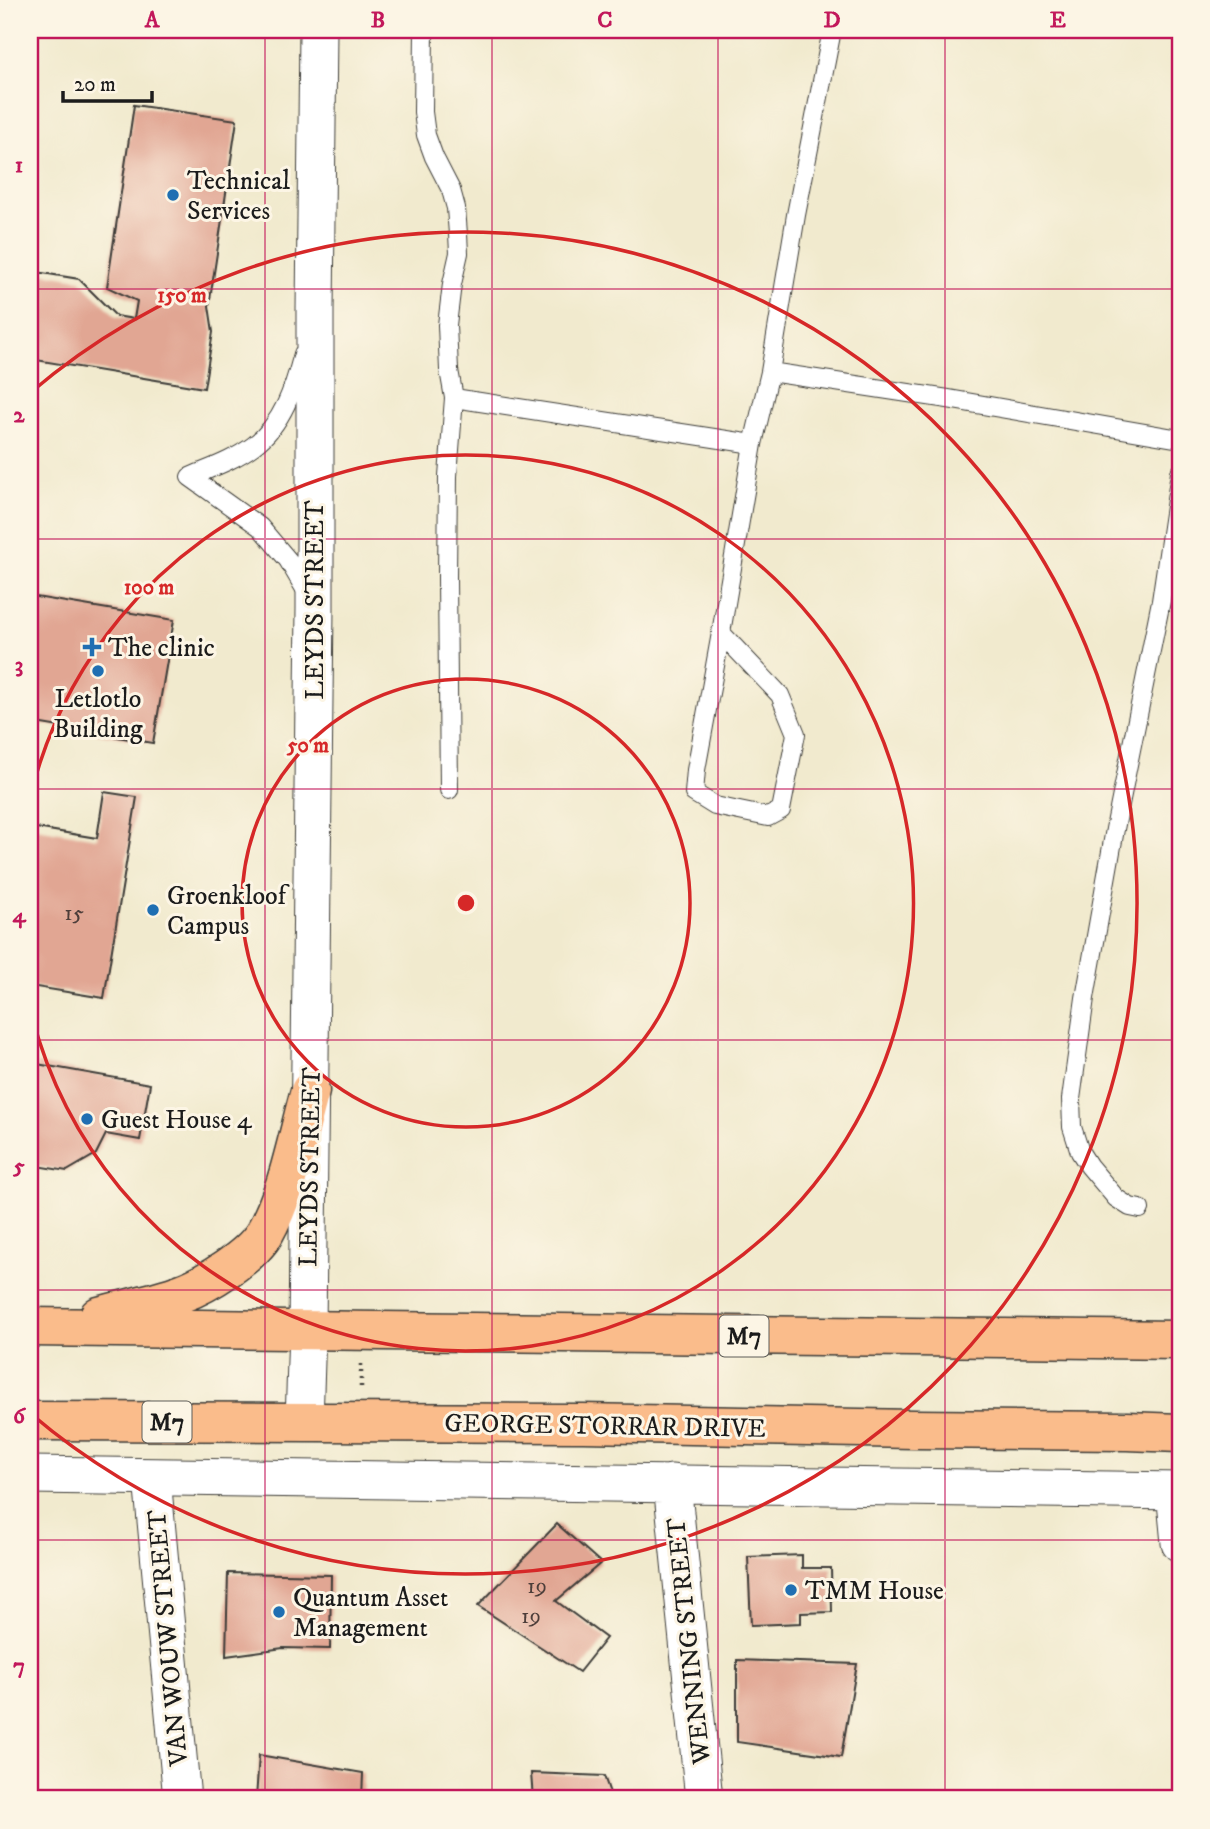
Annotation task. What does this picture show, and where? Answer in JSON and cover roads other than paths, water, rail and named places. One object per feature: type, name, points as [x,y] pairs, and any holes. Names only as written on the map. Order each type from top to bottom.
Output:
[{"type":"main road","points":[[43,1327],[183,1293],[212,1279],[247,1253],[263,1236],[282,1192],[310,1091]]},
{"type":"main road","name":"M7","points":[[43,1327],[1180,1340]]},
{"type":"main road","name":"GEORGE STORRAR DRIVE","points":[[30,1421],[583,1423],[1127,1430],[1180,1433]]},
{"type":"street","name":"LEYDS STREET","points":[[304,1422],[315,608],[318,30]]},
{"type":"street","points":[[30,1475],[1178,1491],[1180,1544]]},
{"type":"street","name":"VAN WOUW STREET","points":[[152,1478],[182,1799]]},
{"type":"street","name":"WENNING STREET","points":[[672,1483],[704,1799]]},
{"type":"lane","points":[[424,30],[423,112],[426,135],[451,190],[456,208],[459,253],[447,325],[449,370],[454,398],[449,453],[447,578],[449,790]]},
{"type":"lane","points":[[721,634],[780,695],[796,734],[781,810],[768,817],[715,806],[694,793],[753,444],[770,372],[796,215],[832,30]]},
{"type":"lane","points":[[315,311],[291,393],[272,430],[252,447],[190,477],[260,527],[288,560],[315,608]]},
{"type":"lane","points":[[770,372],[1180,439]]},
{"type":"lane","points":[[454,398],[753,444]]},
{"type":"lane","points":[[1140,1209],[1130,1207],[1116,1198],[1080,1152],[1072,1127],[1071,1099],[1085,998],[1115,829],[1161,601],[1180,473]]},
{"type":"place","name":"Technical Services","points":[[173,195]]},
{"type":"place","name":"The clinic","points":[[92,647]]},
{"type":"place","name":"Letlotlo Building","points":[[98,671]]},
{"type":"place","name":"Groenkloof Campus","points":[[153,910]]},
{"type":"place","name":"Guest House 4","points":[[87,1119]]},
{"type":"place","name":"TMM House","points":[[791,1590]]},
{"type":"place","name":"Quantum Asset Management","points":[[279,1612]]}]
